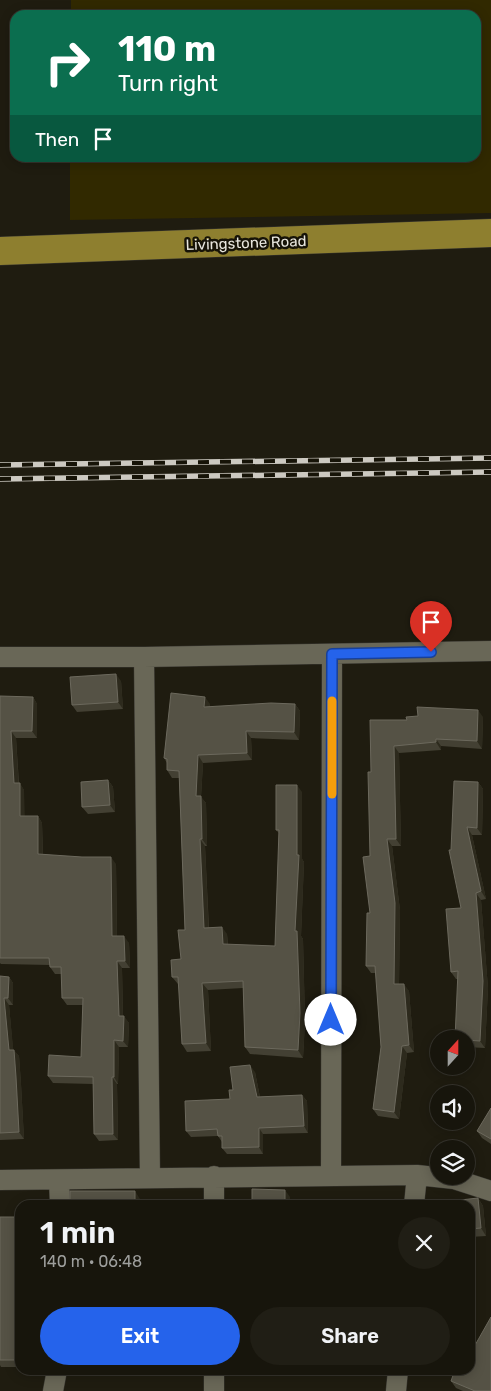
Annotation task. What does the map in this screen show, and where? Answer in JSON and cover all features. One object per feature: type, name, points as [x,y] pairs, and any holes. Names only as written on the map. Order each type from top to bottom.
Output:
[{"type":"highway","name":"Livingstone Road","points":[[0,251],[491,233]]},
{"type":"street","points":[[0,657],[491,652]]},
{"type":"street","points":[[331,1175],[332,654]]},
{"type":"street","points":[[144,657],[150,1178]]},
{"type":"street","points":[[414,1200],[417,1175]]},
{"type":"street","points":[[0,1180],[417,1175],[454,1180],[491,1191]]},
{"type":"street","points":[[214,1176],[214,1200]]},
{"type":"street","points":[[59,1180],[60,1200]]},
{"type":"street","points":[[52,1391],[56,1375]]},
{"type":"street","points":[[214,1375],[214,1391]]},
{"type":"street","points":[[396,1391],[398,1375]]},
{"type":"shaded area","points":[[71,0],[491,0],[491,213],[70,220],[70,162],[481,162],[481,10],[71,10]]},
{"type":"building","points":[[116,674],[118,702],[72,705],[70,677]]},
{"type":"building","points":[[171,693],[205,697],[204,707],[271,703],[295,704],[294,732],[246,731],[247,753],[198,755],[196,796],[201,796],[202,839],[200,839],[204,928],[222,927],[223,944],[275,946],[279,830],[276,830],[276,785],[297,785],[297,855],[299,855],[295,931],[297,931],[300,1013],[298,1050],[245,1047],[243,981],[202,983],[206,1043],[182,1044],[178,977],[172,977],[171,960],[181,959],[178,930],[185,930],[179,771],[167,770],[167,759],[164,758]]},
{"type":"building","points":[[0,696],[33,697],[32,731],[11,731],[14,783],[20,783],[20,816],[38,816],[38,854],[111,857],[112,936],[124,936],[125,961],[117,961],[119,1016],[124,1016],[123,1041],[114,1040],[114,1077],[112,1077],[113,1134],[94,1134],[93,1077],[48,1076],[49,1055],[81,1057],[83,998],[62,998],[61,967],[50,967],[49,958],[0,958]]},
{"type":"building","points":[[417,707],[478,710],[477,741],[436,739],[436,742],[394,746],[396,839],[387,839],[395,903],[394,984],[404,984],[409,1045],[402,1046],[394,1112],[373,1109],[381,1047],[375,966],[366,966],[367,913],[370,913],[363,857],[370,856],[368,772],[371,772],[370,720],[407,720],[406,717],[418,716]]},
{"type":"building","points":[[108,780],[110,805],[82,807],[81,782]]},
{"type":"building","points":[[454,781],[478,782],[477,828],[467,827],[481,891],[476,893],[483,981],[480,1041],[475,1041],[475,1030],[455,1030],[458,971],[451,972],[446,909],[461,908],[449,850],[451,850]]},
{"type":"building","points":[[0,976],[9,977],[8,998],[4,998],[9,1050],[14,1050],[19,1132],[0,1133]]},
{"type":"building","points":[[250,1065],[257,1097],[302,1095],[304,1126],[259,1128],[259,1147],[222,1148],[222,1136],[218,1136],[217,1129],[186,1131],[185,1101],[230,1099],[229,1090],[233,1090],[230,1067]]},
{"type":"building","points":[[491,1108],[491,1139],[477,1131]]},
{"type":"building","points":[[252,1189],[285,1190],[285,1200],[252,1200]]},
{"type":"building","points":[[70,1191],[135,1191],[135,1200],[70,1200]]},
{"type":"building","points":[[478,1198],[481,1228],[475,1229],[475,1200],[460,1200]]},
{"type":"building","points":[[0,1217],[15,1217],[15,1360],[0,1360]]},
{"type":"building","points":[[491,1317],[491,1391],[475,1391],[451,1381],[453,1375],[475,1375],[475,1345]]},
{"type":"railway","points":[[0,465],[491,458]]},
{"type":"railway","points":[[0,479],[491,472]]},
{"type":"slow traffic","points":[[332,701],[332,794]]},
{"type":"route","points":[[331,1020],[332,654],[431,652]]}]
